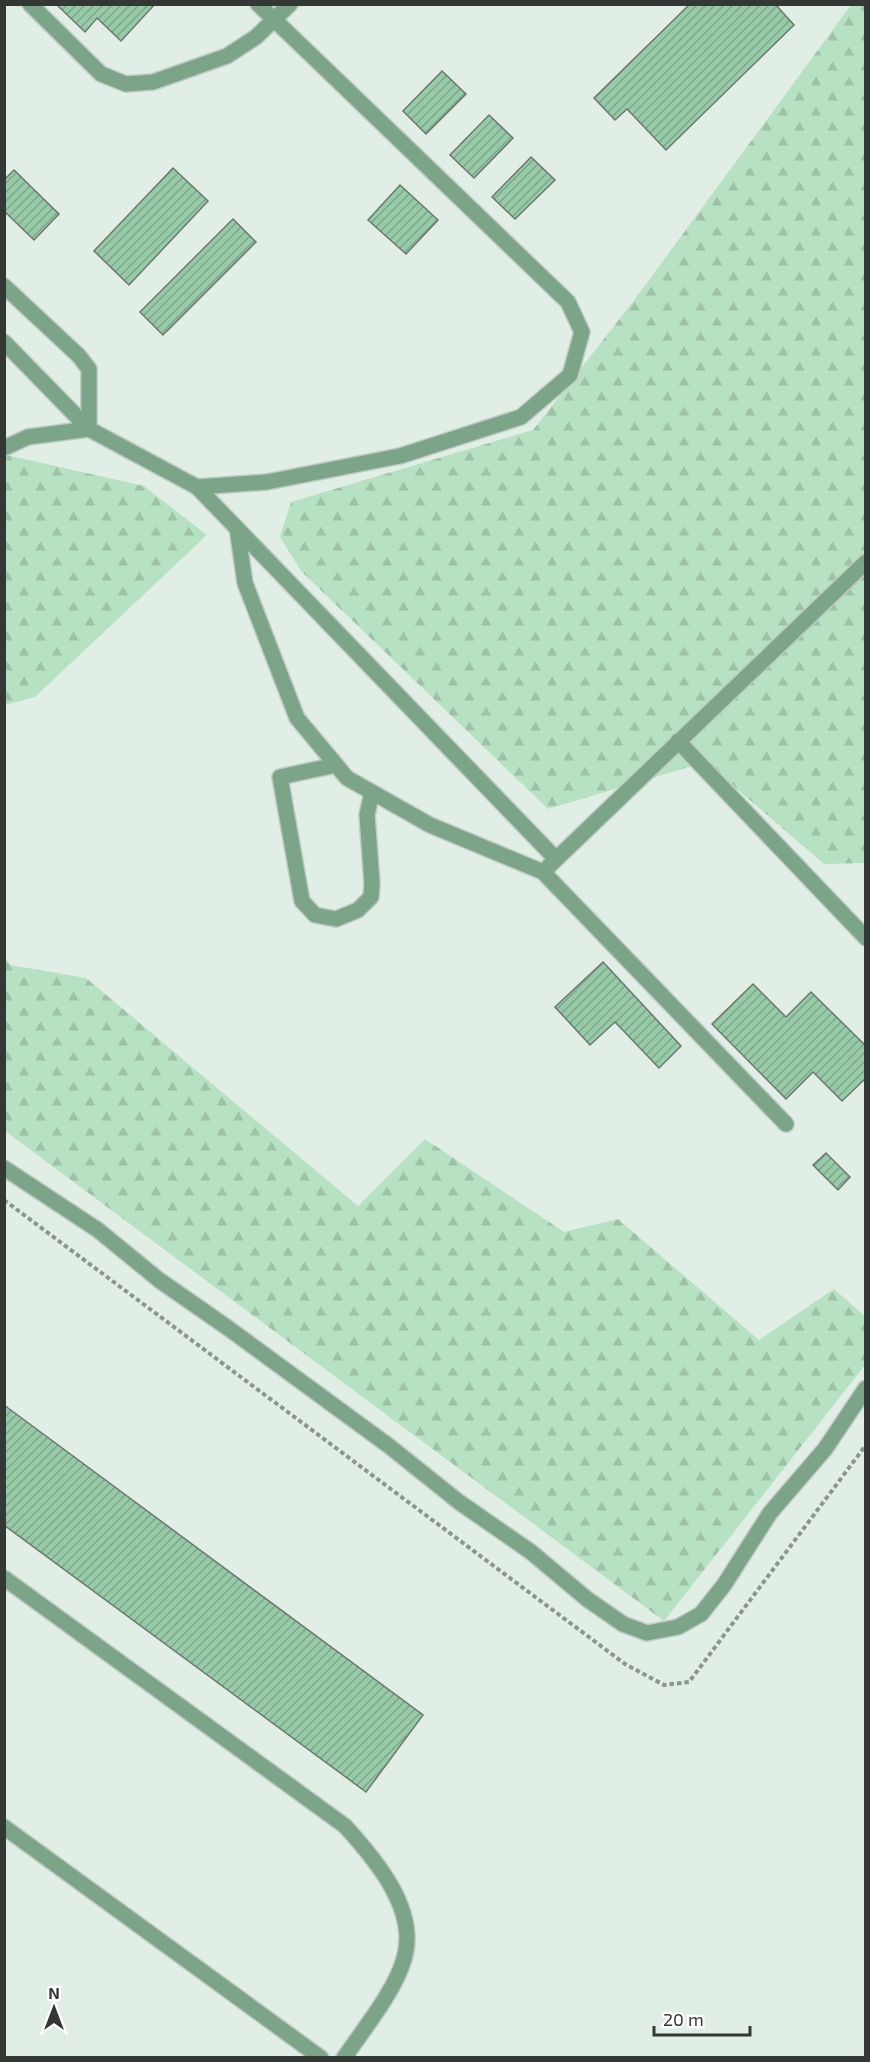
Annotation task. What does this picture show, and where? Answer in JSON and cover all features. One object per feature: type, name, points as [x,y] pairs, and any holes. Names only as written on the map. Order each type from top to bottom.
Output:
[{"type":"lane","points":[[30,4],[101,74],[126,84],[153,82],[227,56],[256,37],[290,4]]},
{"type":"lane","points":[[197,487],[267,483],[400,456],[520,417],[570,375],[582,332],[568,302],[258,4]]},
{"type":"lane","points":[[4,286],[89,369],[89,429]]},
{"type":"lane","points":[[4,342],[89,429],[197,487],[556,859]]},
{"type":"lane","points":[[4,448],[28,437],[89,429]]},
{"type":"lane","points":[[237,528],[245,584],[297,718],[347,778],[430,825],[543,872],[786,1124]]},
{"type":"lane","points":[[543,872],[866,562]]},
{"type":"lane","points":[[678,741],[866,938]]},
{"type":"lane","points":[[336,765],[280,777],[302,901],[315,915],[336,919],[358,910],[370,897],[372,883],[366,815],[372,792]]},
{"type":"lane","points":[[4,1168],[98,1230],[159,1280],[389,1446],[459,1502],[531,1552],[587,1599],[623,1624],[647,1633],[678,1627],[701,1614],[724,1585],[770,1513],[825,1449],[866,1388]]},
{"type":"lane","points":[[4,1578],[345,1826],[373,1857],[398,1900],[407,1927],[405,1959],[390,1989],[344,2058]]},
{"type":"lane","points":[[4,1827],[321,2058]]},
{"type":"green space","points":[[851,5],[865,5],[865,863],[824,864],[706,762],[548,809],[301,571],[280,537],[291,502],[533,430],[635,299]]},
{"type":"green space","points":[[7,455],[144,486],[207,535],[35,697],[5,705],[4,459]]},
{"type":"green space","points":[[5,958],[10,965],[86,978],[358,1206],[425,1139],[564,1232],[618,1219],[759,1340],[834,1289],[865,1316],[865,1365],[664,1621],[5,1131]]},
{"type":"building","points":[[56,4],[155,4],[121,41],[97,18],[85,32]]},
{"type":"building","points":[[690,4],[775,4],[794,25],[666,150],[627,109],[615,120],[594,98]]},
{"type":"building","points":[[442,71],[466,94],[426,134],[403,111]]},
{"type":"building","points":[[489,115],[513,138],[474,178],[450,155]]},
{"type":"building","points":[[531,157],[555,180],[515,219],[492,197]]},
{"type":"building","points":[[173,168],[208,201],[129,285],[94,251]]},
{"type":"building","points":[[14,170],[59,214],[34,240],[4,211],[4,180]]},
{"type":"building","points":[[400,185],[438,220],[406,254],[368,220]]},
{"type":"building","points":[[233,219],[256,242],[163,335],[140,312]]},
{"type":"building","points":[[603,962],[681,1046],[659,1068],[615,1022],[590,1045],[555,1007]]},
{"type":"building","points":[[753,984],[786,1017],[811,992],[866,1046],[866,1078],[842,1101],[813,1072],[786,1099],[712,1024]]},
{"type":"building","points":[[826,1153],[850,1177],[838,1190],[813,1165]]},
{"type":"building","points":[[4,1405],[423,1715],[366,1792],[4,1525]]}]
